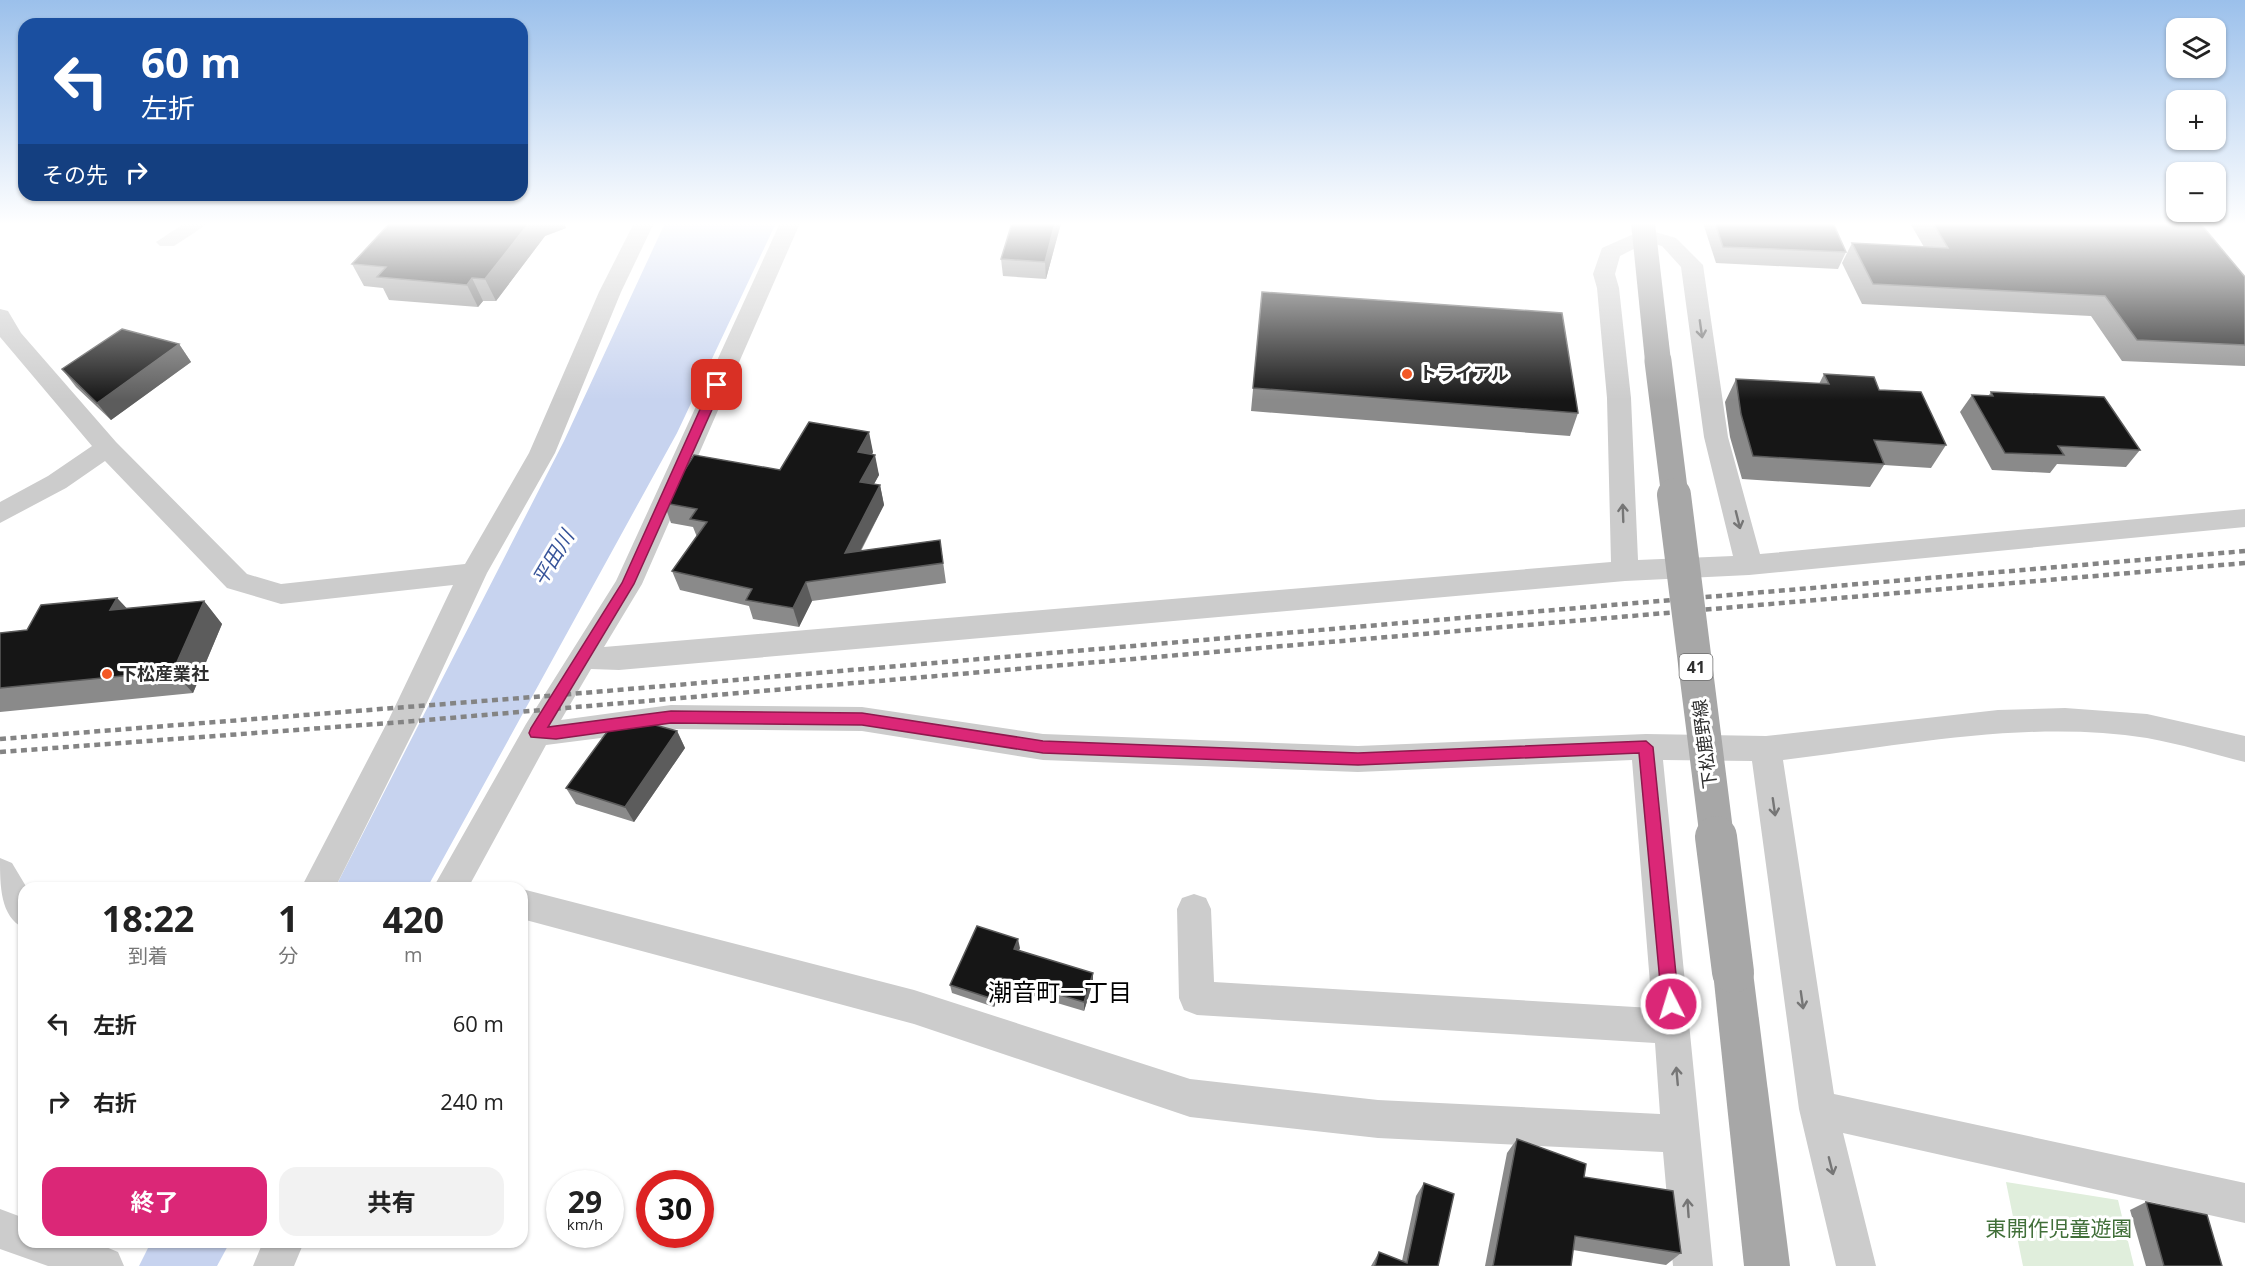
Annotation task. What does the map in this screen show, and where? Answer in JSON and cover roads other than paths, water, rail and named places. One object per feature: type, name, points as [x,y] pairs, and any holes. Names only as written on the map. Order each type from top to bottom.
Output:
[{"type":"main road","name":"下松鹿野線","points":[[1650,282],[1767,1266]]},
{"type":"street","points":[[321,882],[403,722],[473,573],[542,453],[615,282]]},
{"type":"street","points":[[458,882],[537,733],[628,584],[763,282]]},
{"type":"street","points":[[1606,282],[1619,398],[1625,571]]},
{"type":"street","points":[[1694,282],[1716,437],[1749,565]]},
{"type":"street","points":[[0,316],[11,336],[107,448],[237,581],[281,594],[473,573]]},
{"type":"street","points":[[0,514],[57,482],[107,448]]},
{"type":"street","points":[[585,657],[619,659],[1625,571],[1749,565],[2245,518]]},
{"type":"street","points":[[537,733],[556,733],[671,717],[862,719],[1043,747],[1358,759],[1646,747],[1766,749],[1998,722],[2065,720],[2147,726],[2245,749]]},
{"type":"street","points":[[1646,747],[1683,1134],[1693,1266]]},
{"type":"street","points":[[1766,749],[1818,1109],[1856,1266]]},
{"type":"street","points":[[0,873],[18,903]]},
{"type":"street","points":[[528,906],[914,1007],[1190,1098],[1378,1119],[1683,1134]]},
{"type":"street","points":[[1194,909],[1197,998],[1673,1027]]},
{"type":"street","points":[[1818,1109],[2245,1203]]},
{"type":"street","points":[[0,1230],[18,1236]]},
{"type":"street","points":[[64,1248],[101,1256]]},
{"type":"street","points":[[273,1266],[281,1248]]},
{"type":"water","name":"平田川","points":[[638,282],[748,282],[677,433],[430,882],[338,882],[564,441]]},
{"type":"water","points":[[148,1248],[227,1248],[217,1266],[139,1266]]},
{"type":"railway","points":[[0,739],[559,695],[2245,551]]},
{"type":"railway","points":[[0,752],[403,722],[2245,563]]},
{"type":"place","name":"トライアル","points":[[1407,374]]},
{"type":"place","name":"下松産業社","points":[[107,674]]},
{"type":"district","name":"潮音町一丁目","points":[[1060,993]]},
{"type":"park label","name":"東開作児童遊園","points":[[2059,1229]]}]
